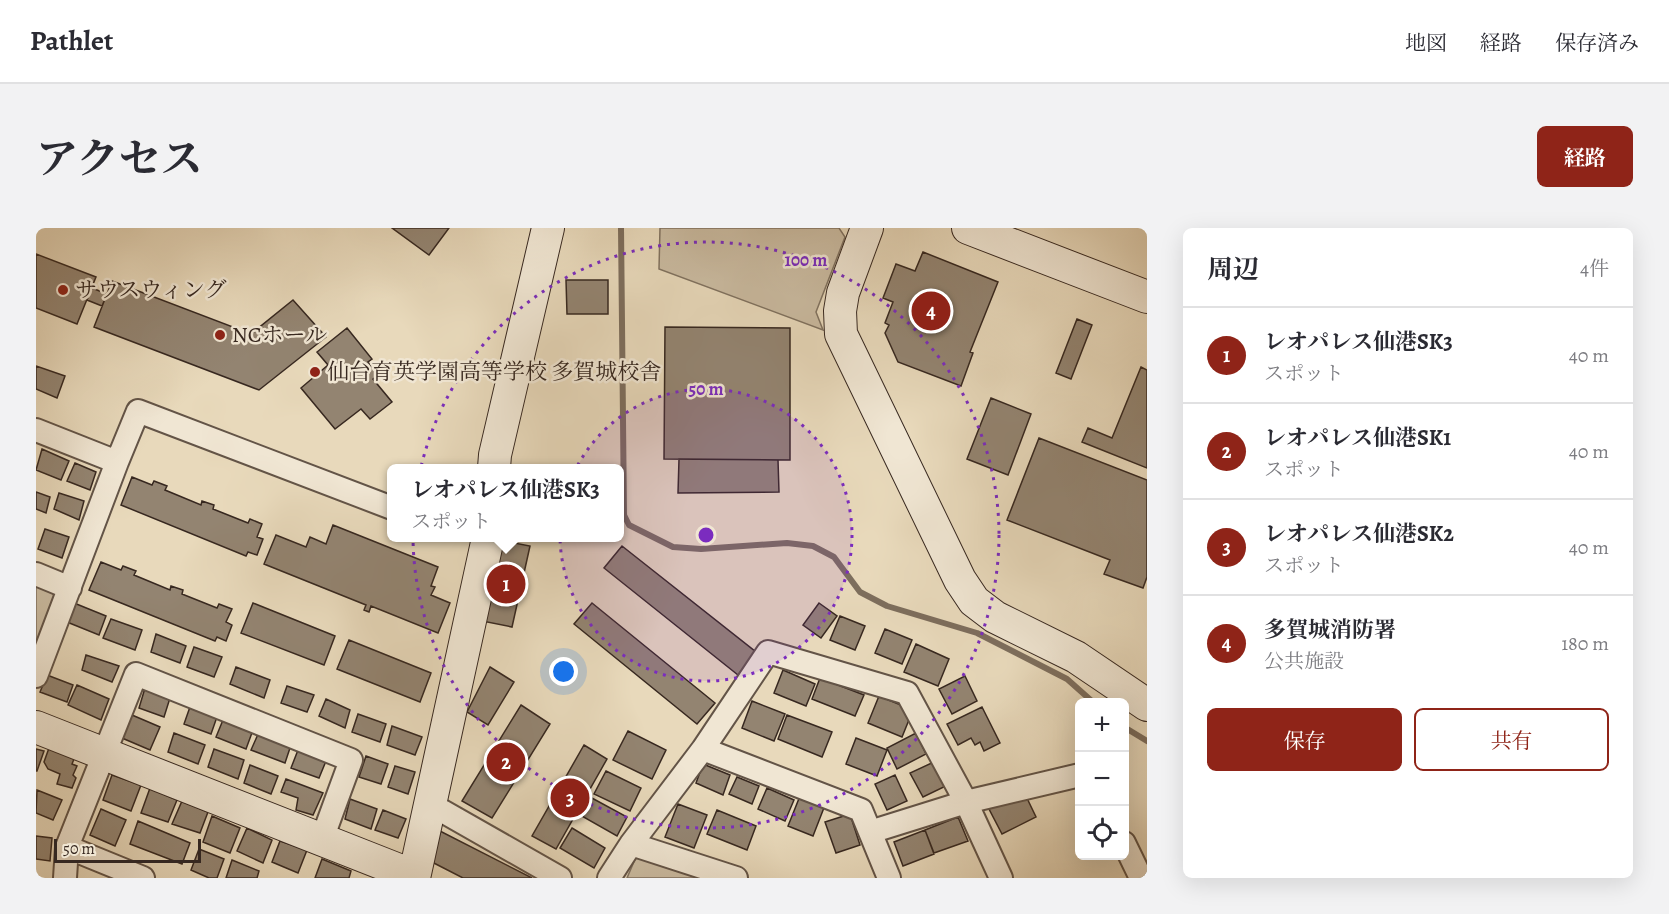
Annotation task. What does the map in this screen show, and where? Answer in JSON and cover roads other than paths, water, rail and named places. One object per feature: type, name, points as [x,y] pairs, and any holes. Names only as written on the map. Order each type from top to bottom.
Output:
[{"type":"street","points":[[494,464],[548,228]]},
{"type":"street","points":[[867,228],[843,293],[840,311],[841,334],[960,580],[974,600],[995,617],[1076,657],[1147,705]]},
{"type":"street","points":[[969,228],[1147,297]]},
{"type":"street","points":[[36,676],[138,411],[387,506]]},
{"type":"street","points":[[36,430],[117,462]]},
{"type":"street","points":[[36,727],[414,877],[481,542]]},
{"type":"street","points":[[36,574],[70,588]]},
{"type":"street","points":[[609,878],[631,844],[703,749],[768,652],[907,693],[966,802],[1001,878]]},
{"type":"street","points":[[64,878],[67,847],[136,674],[351,760],[322,839]]},
{"type":"street","points":[[703,749],[861,810],[889,878]]},
{"type":"street","points":[[870,832],[966,802],[1075,775]]},
{"type":"street","points":[[430,804],[560,878]]},
{"type":"street","points":[[631,844],[736,878]]},
{"type":"street","points":[[67,847],[143,878]]},
{"type":"street","points":[[1129,852],[1141,878]]},
{"type":"waterway","points":[[621,228],[623,464]]},
{"type":"waterway","points":[[624,515],[629,525],[673,547],[701,549],[787,543],[813,546],[834,557],[860,592],[887,606],[977,633],[1067,679],[1088,698]]},
{"type":"waterway","points":[[1129,730],[1147,741]]},
{"type":"place","name":"サウスウィング","points":[[63,290]]},
{"type":"place","name":"多賀城消防署","points":[[931,311]]},
{"type":"place","name":"NCホール","points":[[220,335]]},
{"type":"place","name":"仙台育英学園高等学校 多賀城校舎","points":[[315,372]]},
{"type":"place","name":"レオパレス仙港SK3","points":[[506,584]]},
{"type":"place","name":"レオパレス仙港SK1","points":[[506,762]]},
{"type":"place","name":"レオパレス仙港SK2","points":[[570,798]]}]
